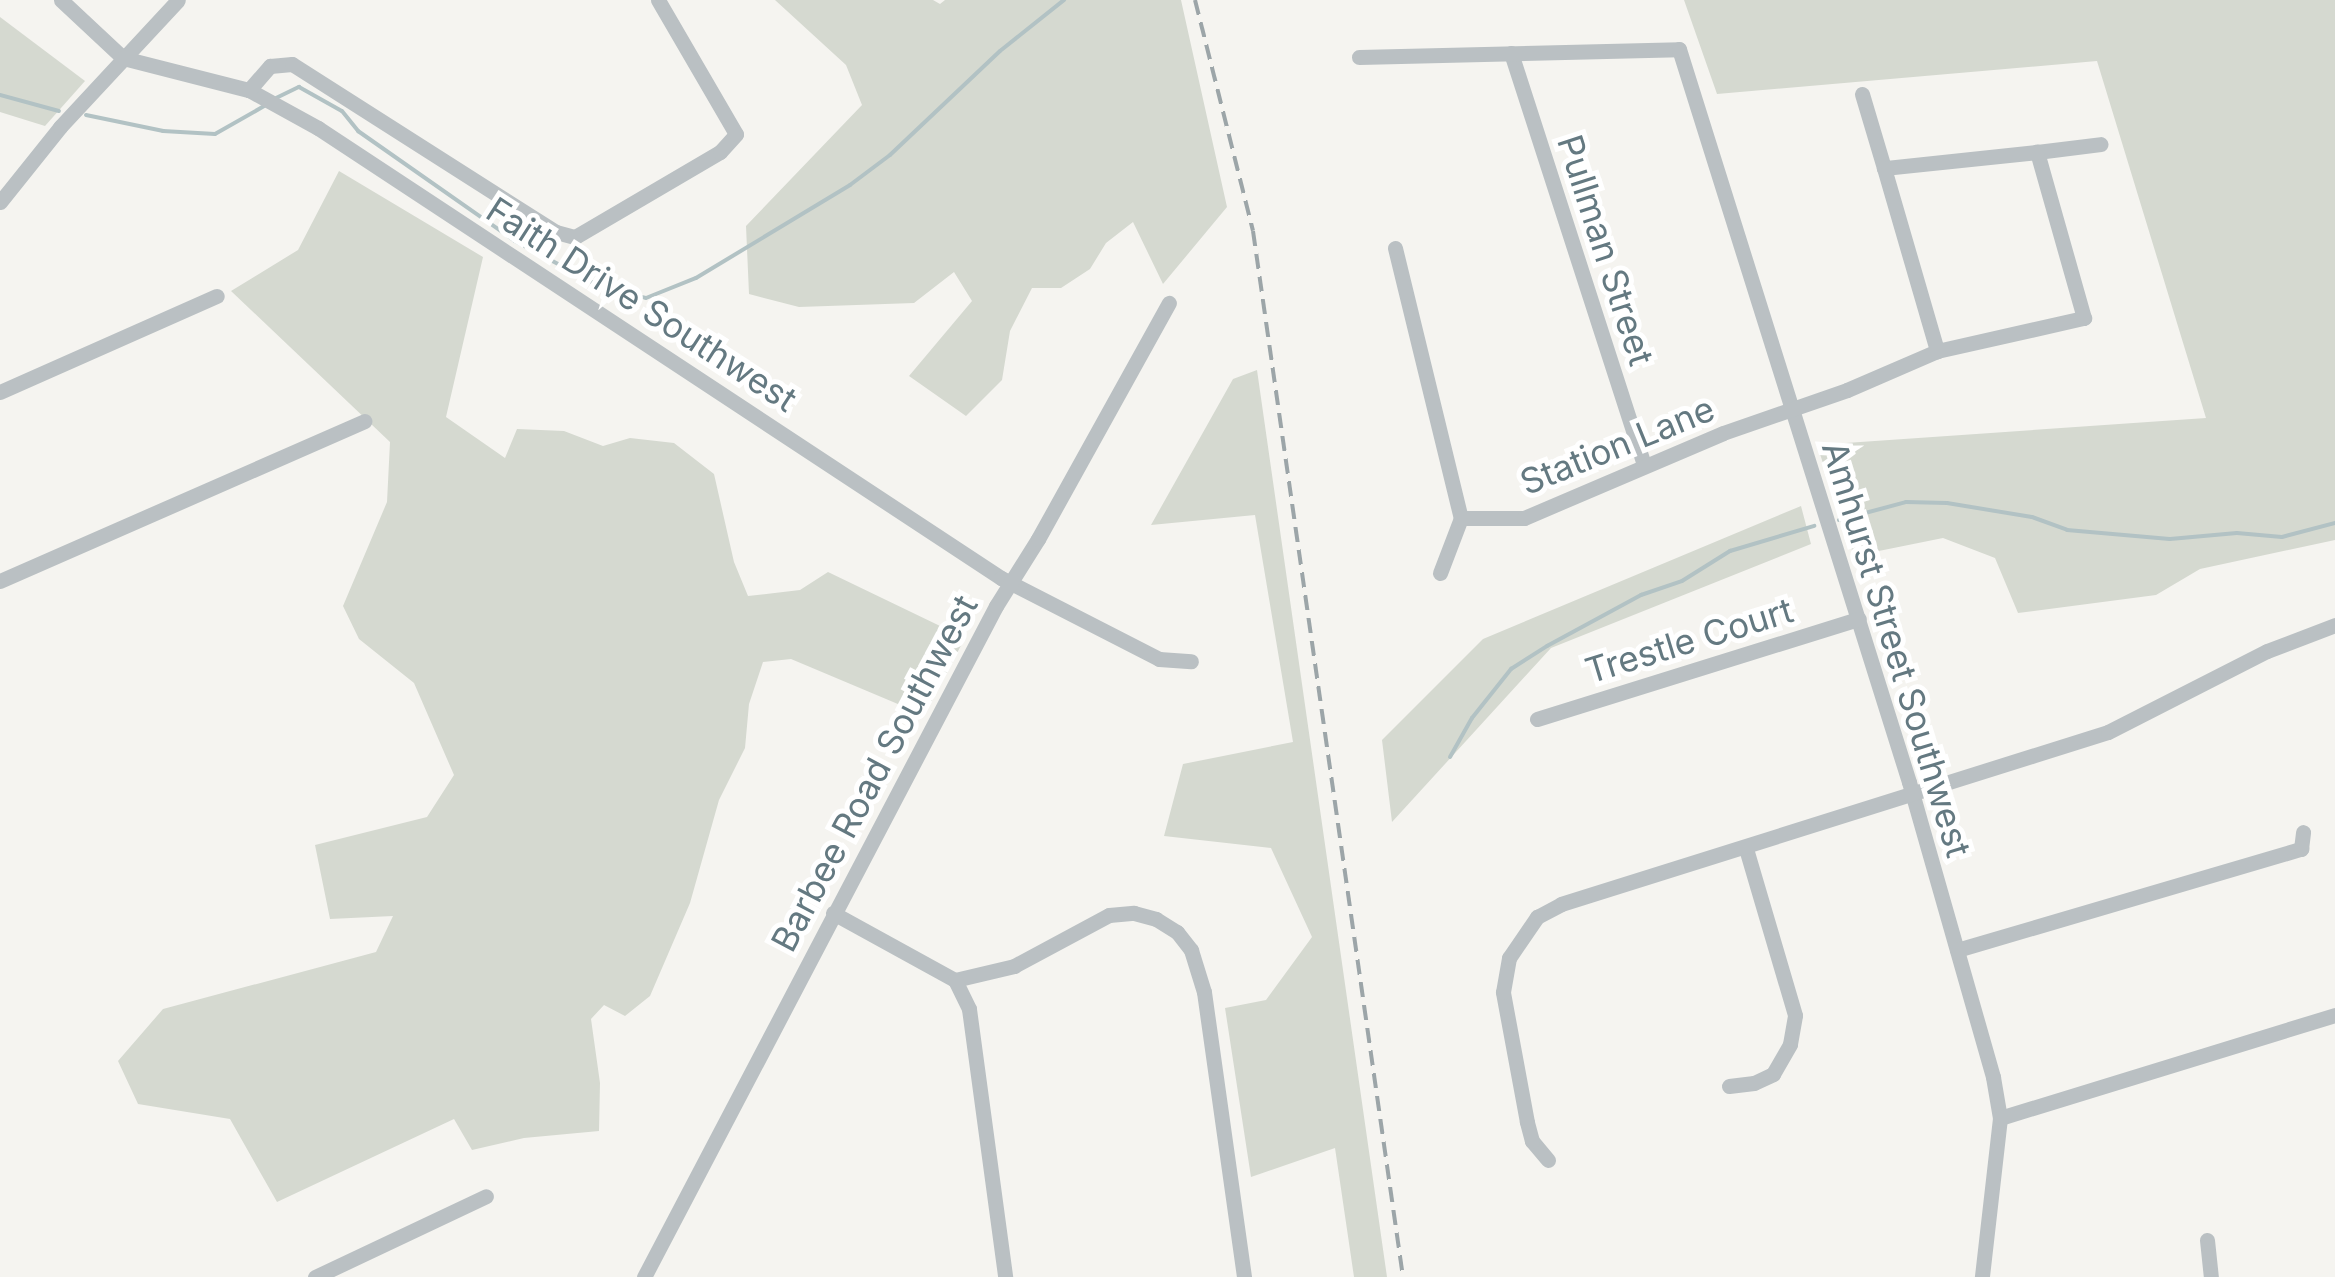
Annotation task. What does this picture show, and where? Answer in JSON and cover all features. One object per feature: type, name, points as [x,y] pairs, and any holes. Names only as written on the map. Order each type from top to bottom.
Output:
[{"type":"street","name":"Faith Drive Southwest","points":[[62,0],[124,58],[256,93],[279,105],[1010,582],[1159,659],[1191,661]]},
{"type":"street","points":[[0,202],[178,0]]},
{"type":"street","points":[[256,93],[270,66],[292,64],[566,237],[575,237],[720,152],[736,134],[658,0]]},
{"type":"street","name":"Amhurst Street Southwest","points":[[1511,53],[1679,49],[1913,795],[2000,1118],[1982,1277]]},
{"type":"street","points":[[1359,57],[1511,53]]},
{"type":"street","name":"Pullman Street","points":[[1511,53],[1644,466]]},
{"type":"street","points":[[1862,94],[1937,351]]},
{"type":"street","points":[[1884,168],[2100,144]]},
{"type":"street","name":"Station Lane","points":[[1461,518],[1524,518],[1644,466],[1937,351],[2084,318],[2037,152]]},
{"type":"street","points":[[1396,248],[1457,485],[1461,518],[1440,573]]},
{"type":"street","points":[[0,392],[217,296]]},
{"type":"street","name":"Barbee Road Southwest","points":[[644,1277],[1010,582],[1169,303]]},
{"type":"street","points":[[0,580],[364,421]]},
{"type":"street","name":"Trestle Court","points":[[1537,719],[1859,619]]},
{"type":"street","points":[[1548,1160],[1532,1141],[1503,992],[1518,939],[1537,917],[1560,904],[1746,849],[2108,732],[2267,651],[2335,625]]},
{"type":"street","points":[[1957,950],[2300,849],[2303,832]]},
{"type":"street","points":[[1729,1086],[1754,1083],[1773,1074],[1790,1044],[1796,1015],[1746,849]]},
{"type":"street","points":[[833,913],[955,980],[969,1008],[1005,1277]]},
{"type":"street","points":[[955,980],[1014,966],[1109,914],[1156,919],[1177,932],[1191,950],[1204,992],[1244,1277]]},
{"type":"street","points":[[2000,1118],[2335,1016]]},
{"type":"street","points":[[316,1277],[486,1196]]},
{"type":"street","points":[[2208,1240],[2210,1277]]},
{"type":"shaded area","points":[[775,0],[933,0],[940,4],[945,0],[1181,0],[1227,207],[1163,284],[1133,222],[1106,243],[1090,269],[1061,288],[1032,288],[1010,331],[1002,380],[966,416],[909,376],[972,301],[954,272],[914,303],[799,307],[749,294],[746,226],[862,105],[846,65]]},
{"type":"shaded area","points":[[1684,0],[2335,0],[2335,540],[2200,569],[2156,595],[2018,613],[1995,558],[1943,538],[1854,556],[1817,445],[2206,418],[2097,61],[1717,94]]},
{"type":"shaded area","points":[[0,17],[85,81],[45,126],[0,112]]},
{"type":"shaded area","points":[[339,171],[483,257],[446,417],[505,458],[517,429],[564,431],[603,446],[630,438],[674,443],[714,474],[734,562],[748,596],[800,590],[828,572],[965,638],[924,715],[791,659],[763,662],[749,704],[745,748],[719,800],[690,903],[650,996],[625,1016],[604,1005],[591,1019],[600,1083],[599,1131],[524,1138],[472,1150],[454,1119],[277,1202],[230,1119],[138,1104],[118,1061],[163,1009],[376,952],[393,916],[330,919],[315,845],[427,817],[454,775],[414,683],[359,639],[343,606],[387,502],[390,442],[231,291],[298,250]]},
{"type":"shaded area","points":[[1257,370],[1387,1277],[1354,1277],[1335,1148],[1251,1177],[1225,1008],[1266,1000],[1312,937],[1271,848],[1164,836],[1183,764],[1293,742],[1255,515],[1151,525],[1233,379]]},
{"type":"shaded area","points":[[1801,506],[1811,544],[1551,648],[1392,822],[1382,740],[1483,639]]},
{"type":"waterway","points":[[274,99],[299,87],[342,111],[358,131],[515,241],[601,287],[646,298],[696,278],[850,185],[890,155],[1000,51],[1064,0]]},
{"type":"waterway","points":[[0,95],[59,111]]},
{"type":"waterway","points":[[86,115],[163,131],[215,134],[266,105]]},
{"type":"waterway","points":[[1839,520],[1906,502],[1947,503],[2032,517],[2067,530],[2170,539],[2237,533],[2282,537],[2335,523]]},
{"type":"waterway","points":[[1450,757],[1472,718],[1511,669],[1547,646],[1641,595],[1682,581],[1730,551],[1814,526]]},
{"type":"railway","points":[[1195,0],[1253,231],[1403,1277]]}]
